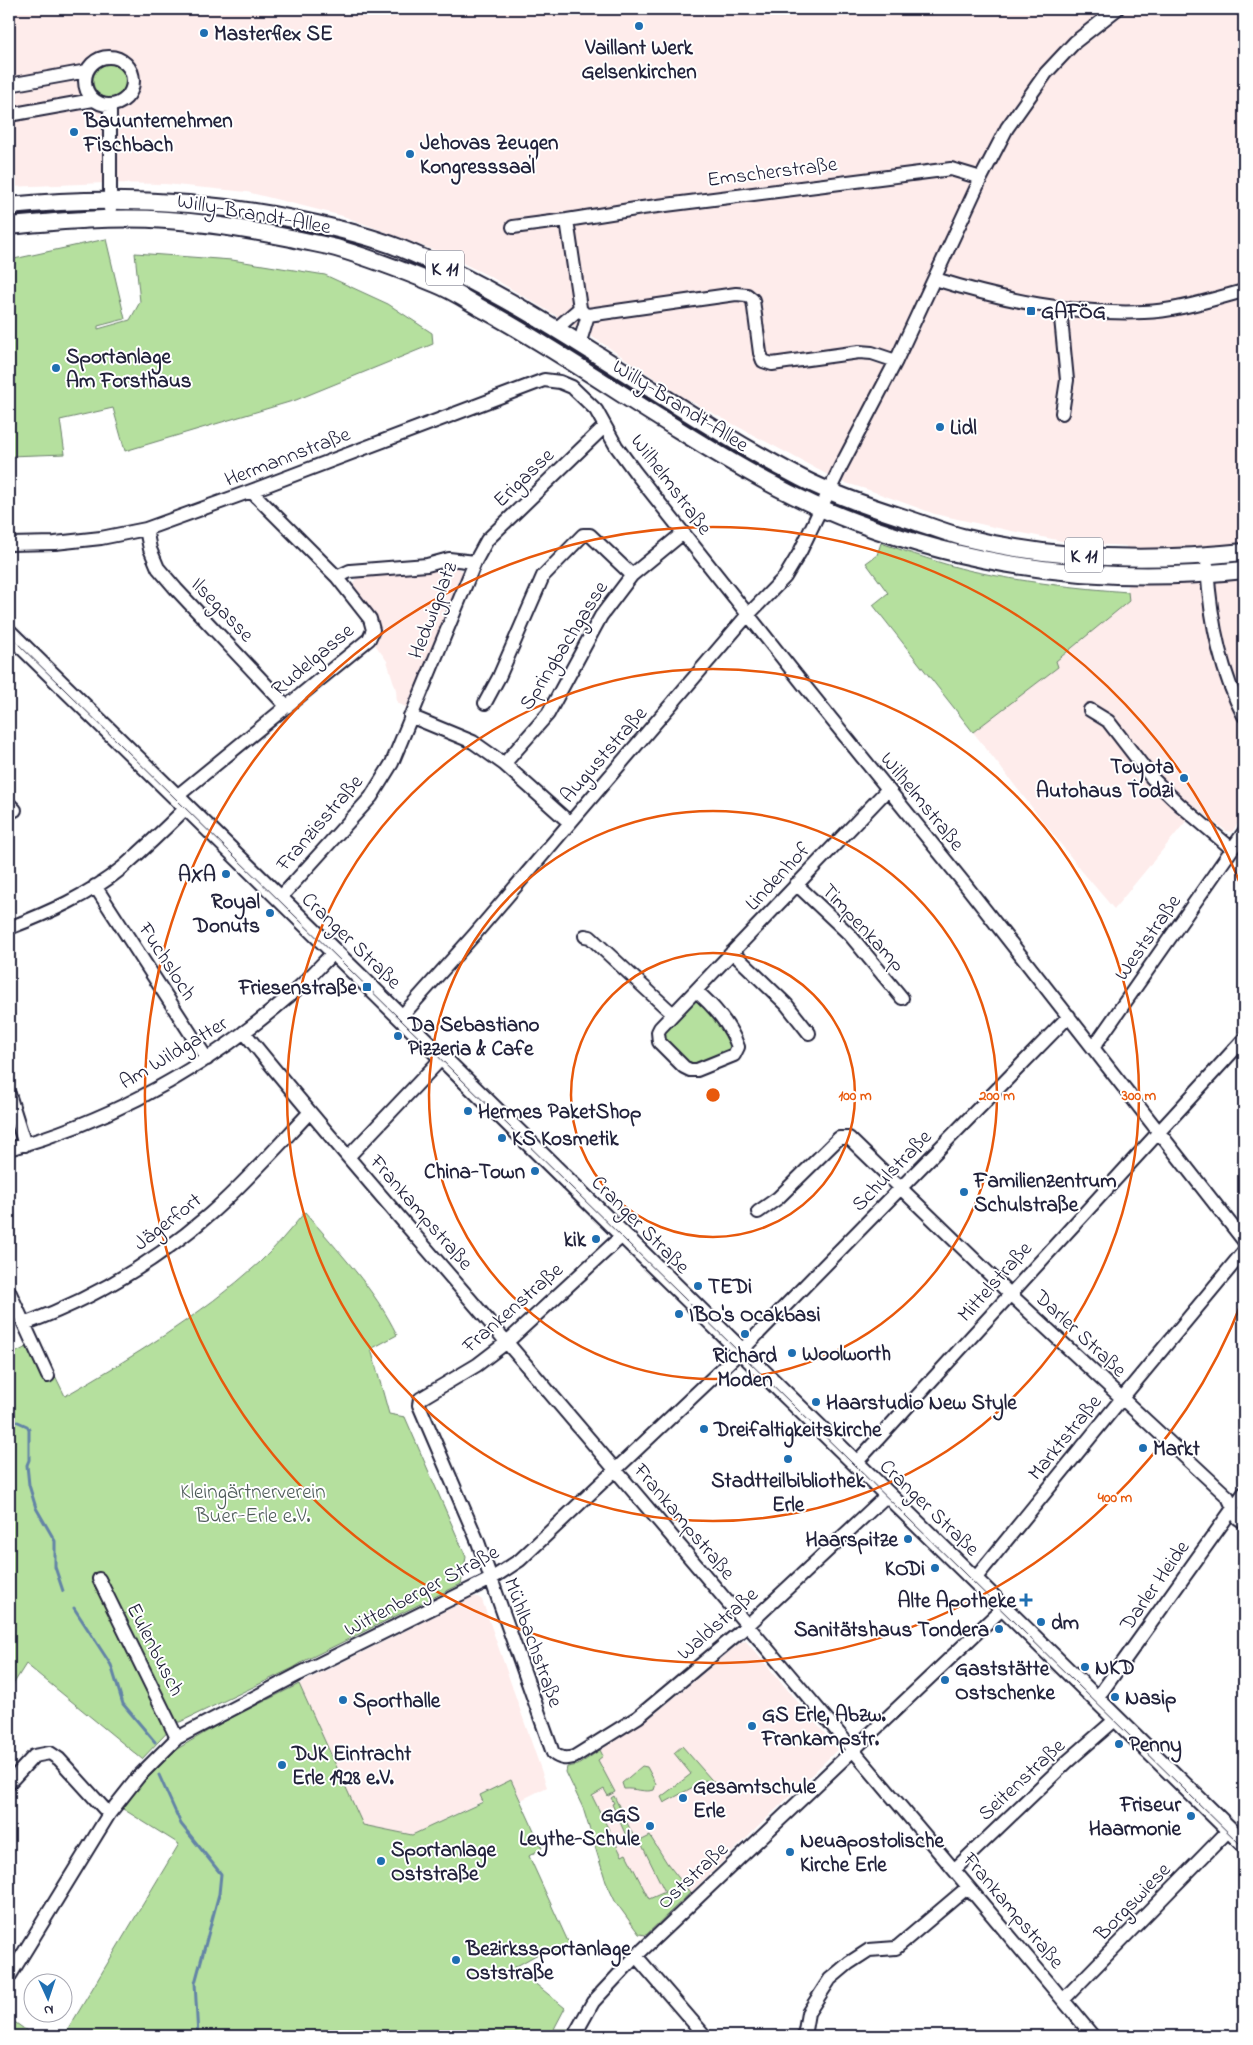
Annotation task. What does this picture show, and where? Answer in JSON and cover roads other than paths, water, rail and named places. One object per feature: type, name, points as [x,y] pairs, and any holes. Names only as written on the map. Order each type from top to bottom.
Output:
[{"type":"main road","name":"Willy-Brandt-Allee","points":[[9,206],[110,201],[167,202],[250,210],[336,228],[397,247],[457,274],[556,329],[765,457],[830,492],[862,505],[962,537],[1073,555],[1139,559],[1244,552]]},
{"type":"main road","name":"Willy-Brandt-Allee","points":[[9,226],[110,219],[165,220],[248,229],[335,248],[439,285],[526,332],[712,450],[786,491],[855,522],[926,546],[995,563],[1048,571],[1141,577],[1244,570]]},
{"type":"main road","name":"Cranger Straße","points":[[9,632],[1244,1844]]},
{"type":"street","points":[[822,508],[841,466],[896,361],[981,178],[1007,128],[1046,73],[1075,42],[1117,9]]},
{"type":"street","points":[[107,57],[115,58],[128,65],[132,72],[133,88],[124,101],[110,106],[100,104],[93,100],[85,82],[87,71],[93,62],[107,57]]},
{"type":"street","points":[[9,85],[87,71]]},
{"type":"street","points":[[9,115],[93,100]]},
{"type":"street","points":[[110,106],[110,219]]},
{"type":"street","name":"Emscherstraße","points":[[513,228],[652,206],[951,169],[981,178]]},
{"type":"street","points":[[567,220],[584,312],[582,335],[577,342]]},
{"type":"street","points":[[935,279],[991,295],[1060,308],[1145,312],[1188,305],[1244,291]]},
{"type":"street","points":[[556,329],[584,312],[747,294],[753,300],[760,353],[763,361],[772,364],[859,352],[872,353],[896,361]]},
{"type":"street","points":[[1060,308],[1067,380],[1062,413]]},
{"type":"street","name":"Hermannstraße","points":[[9,544],[55,544],[101,538],[146,528],[251,491],[544,380],[560,382],[572,387]]},
{"type":"street","name":"Wilhelmstraße","points":[[572,387],[596,410],[635,472],[1069,1016],[1244,1241]]},
{"type":"street","name":"Erigasse","points":[[475,562],[487,540],[605,426]]},
{"type":"street","name":"Rudelgasse","points":[[9,928],[61,905],[95,886],[121,868],[182,802],[252,734],[369,639],[373,630],[370,619],[337,577],[251,491]]},
{"type":"street","name":"Auguststraße","points":[[401,1017],[749,614],[785,577],[822,508]]},
{"type":"street","name":"Ilsegasse","points":[[146,528],[150,549],[158,568],[287,707]]},
{"type":"street","name":"Springbachgasse","points":[[504,764],[548,714],[601,616],[632,574],[683,533]]},
{"type":"street","points":[[485,702],[499,677],[543,576],[583,535],[590,535],[632,574]]},
{"type":"street","points":[[1206,556],[1211,606],[1220,650],[1234,697],[1244,716]]},
{"type":"street","name":"Hedwigplatz","points":[[337,577],[350,571],[427,565],[449,559],[475,562],[410,716]]},
{"type":"street","points":[[1090,710],[1108,721],[1152,778],[1179,804],[1232,849]]},
{"type":"street","points":[[410,716],[473,742],[504,764],[570,822]]},
{"type":"street","name":"Franzisstraße","points":[[280,898],[372,797],[392,763],[410,716]]},
{"type":"street","name":"Lindenhof","points":[[696,991],[719,1014],[735,1038],[738,1047],[734,1055],[697,1070],[684,1067],[659,1042],[658,1032],[660,1028],[888,789]]},
{"type":"street","name":"Weststraße","points":[[1093,1048],[1244,832]]},
{"type":"street","name":"Timpenkamp","points":[[796,884],[850,935],[902,998]]},
{"type":"street","name":"Fuchsloch","points":[[95,886],[207,1059]]},
{"type":"street","points":[[585,936],[590,937],[673,1014]]},
{"type":"street","name":"Am Wildgatter","points":[[9,1149],[77,1126],[141,1097],[207,1059],[289,996],[334,952]]},
{"type":"street","points":[[732,952],[786,1004],[809,1033]]},
{"type":"street","name":"Schulstraße","points":[[741,1351],[1069,1016]]},
{"type":"street","name":"Frankampstraße","points":[[244,1032],[309,1113],[507,1342],[854,1750],[1093,2036]]},
{"type":"street","name":"Mittelstraße","points":[[855,1464],[1158,1132],[1242,1047]]},
{"type":"street","points":[[348,1157],[443,1057]]},
{"type":"street","points":[[9,1094],[25,1145]]},
{"type":"street","name":"Jägerfort","points":[[24,1324],[61,1311],[97,1293],[150,1261],[182,1238],[225,1200],[309,1113]]},
{"type":"street","name":"Darler Straße","points":[[758,1212],[778,1198],[839,1138],[849,1138],[1010,1294],[1228,1497],[1238,1518],[1244,1522]]},
{"type":"street","name":"Frankenstraße","points":[[420,1400],[477,1364],[507,1342],[623,1235]]},
{"type":"street","name":"Marktstraße","points":[[974,1580],[1244,1251]]},
{"type":"street","points":[[9,1291],[48,1376]]},
{"type":"street","name":"Wittenberger Straße","points":[[9,1977],[108,1814],[138,1776],[177,1738],[299,1674],[491,1579],[520,1560],[741,1351]]},
{"type":"street","name":"Mühlbachstraße","points":[[420,1400],[419,1405],[471,1525],[551,1748],[558,1757]]},
{"type":"street","name":"Darler Heide","points":[[1096,1698],[1244,1493]]},
{"type":"street","name":"Waldstraße","points":[[558,1757],[574,1756],[599,1743],[638,1717],[747,1626],[887,1495]]},
{"type":"street","name":"Eulenbusch","points":[[99,1579],[177,1738]]},
{"type":"street","name":"Oststraße","points":[[574,2036],[593,2002],[636,1956],[1003,1608]]},
{"type":"street","name":"Seitenstraße","points":[[955,1869],[1068,1761],[1116,1719]]},
{"type":"street","points":[[9,1783],[34,1756],[50,1753],[59,1759],[108,1814]]},
{"type":"street","name":"Borgswiese","points":[[1063,2000],[1230,1830]]},
{"type":"street","points":[[804,2036],[808,2014],[830,1979],[849,1963],[869,1950],[896,1948],[968,1886]]},
{"type":"street","points":[[636,1956],[705,2036]]},
{"type":"waterway","points":[[18,1422],[27,1426],[29,1430],[29,1460],[27,1465],[29,1485],[36,1508],[55,1541],[55,1567],[63,1591]]},
{"type":"waterway","points":[[74,1608],[111,1665],[123,1704],[155,1742]]},
{"type":"waterway","points":[[159,1775],[181,1824],[221,1874],[219,1894],[195,1983],[198,2036]]},
{"type":"tram line","points":[[9,635],[1244,1848]]},
{"type":"place","name":"Vaillant Werk Gelsenkirchen","points":[[639,26]]},
{"type":"place","name":"Masterflex SE","points":[[204,33]]},
{"type":"place","name":"Bauunternehmen Fischbach","points":[[74,132]]},
{"type":"place","name":"Jehovas Zeugen Kongresssaal","points":[[410,154]]},
{"type":"place","name":"GAFÖG","points":[[1031,311]]},
{"type":"place","name":"Sportanlage Am Forsthaus","points":[[56,368]]},
{"type":"place","name":"Lidl","points":[[940,427]]},
{"type":"place","name":"Toyota Autohaus Todzi","points":[[1184,778]]},
{"type":"place","name":"AXA","points":[[226,874]]},
{"type":"place","name":"Royal Donuts","points":[[270,913]]},
{"type":"place","name":"Friesenstraße","points":[[367,987]]},
{"type":"place","name":"Da Sebastiano Pizzeria & Cafe","points":[[398,1036]]},
{"type":"place","name":"Hermes PaketShop","points":[[468,1111]]},
{"type":"place","name":"KS Kosmetik","points":[[502,1138]]},
{"type":"place","name":"China-Town","points":[[535,1171]]},
{"type":"place","name":"Familienzentrum Schulstraße","points":[[964,1192]]},
{"type":"place","name":"kik","points":[[596,1239]]},
{"type":"place","name":"TEDi","points":[[698,1286]]},
{"type":"place","name":"IBO's Ocakbasi","points":[[679,1314]]},
{"type":"place","name":"Richard Moden","points":[[745,1334]]},
{"type":"place","name":"Woolworth","points":[[792,1353]]},
{"type":"place","name":"Haarstudio New Style","points":[[816,1402]]},
{"type":"place","name":"Dreifaltigkeitskirche","points":[[704,1429]]},
{"type":"place","name":"Markt","points":[[1143,1448]]},
{"type":"place","name":"Stadtteilbibliothek Erle","points":[[788,1459]]},
{"type":"place","name":"Haarspitze","points":[[908,1539]]},
{"type":"place","name":"KODi","points":[[935,1568]]},
{"type":"place","name":"Alte Apotheke","points":[[1026,1600]]},
{"type":"place","name":"dm","points":[[1041,1622]]},
{"type":"place","name":"Sanitätshaus Tondera","points":[[999,1629]]},
{"type":"place","name":"NKD","points":[[1085,1667]]},
{"type":"place","name":"Gaststätte Ostschenke","points":[[945,1680]]},
{"type":"place","name":"Nasip","points":[[1115,1697]]},
{"type":"place","name":"Sporthalle","points":[[343,1700]]},
{"type":"place","name":"GS Erle, Abzw. Frankampstr.","points":[[752,1726]]},
{"type":"place","name":"Penny","points":[[1119,1744]]},
{"type":"place","name":"DJK Eintracht Erle 1928 e.V.","points":[[282,1765]]},
{"type":"place","name":"Gesamtschule Erle","points":[[683,1798]]},
{"type":"place","name":"Friseur Haarmonie","points":[[1191,1816]]},
{"type":"place","name":"GGS Leythe-Schule","points":[[650,1826]]},
{"type":"place","name":"Neuapostolische Kirche Erle","points":[[790,1852]]},
{"type":"place","name":"Sportanlage Oststraße","points":[[381,1861]]},
{"type":"place","name":"Bezirkssportanlage Oststraße","points":[[456,1960]]},
{"type":"park label","name":"Kleingärtnerverein Buer-Erle e.V.","points":[[253,1503]]}]
